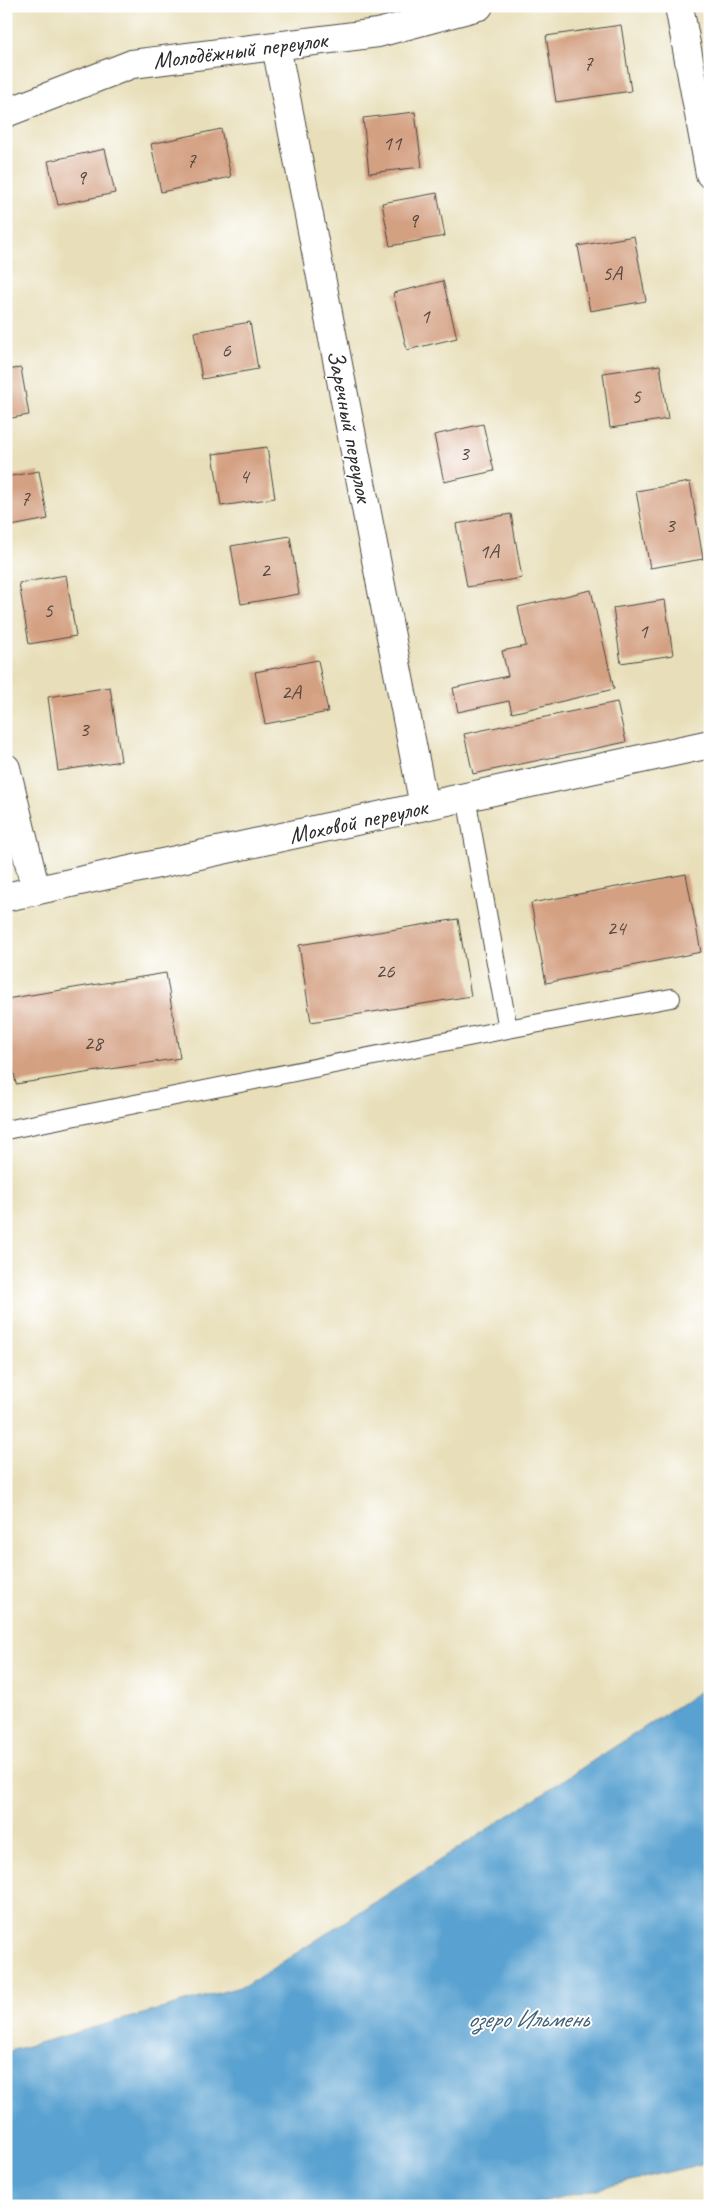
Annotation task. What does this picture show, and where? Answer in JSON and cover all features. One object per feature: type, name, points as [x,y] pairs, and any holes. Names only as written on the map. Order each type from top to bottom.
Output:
[{"type":"street","name":"Молодёжный переулок","points":[[6,113],[132,64],[378,32],[480,6]]},
{"type":"street","points":[[678,6],[710,174]]},
{"type":"street","name":"Заречный переулок","points":[[276,46],[424,806]]},
{"type":"street","name":"Моховой переулок","points":[[6,897],[710,744]]},
{"type":"street","points":[[6,768],[36,891]]},
{"type":"lane","points":[[466,797],[508,1029]]},
{"type":"lane","points":[[6,1130],[671,998]]},
{"type":"water","name":"озеро Ильмень","points":[[710,1685],[710,2162],[525,2206],[6,2206],[6,2052],[247,1985]]},
{"type":"building","points":[[621,25],[631,91],[556,102],[546,36]]},
{"type":"building","points":[[415,112],[422,167],[369,173],[363,118]]},
{"type":"building","points":[[221,129],[231,177],[161,192],[151,144]]},
{"type":"building","points":[[105,149],[115,193],[58,205],[48,161]]},
{"type":"building","points":[[437,193],[445,236],[390,246],[382,203]]},
{"type":"building","points":[[634,236],[646,301],[590,311],[578,246]]},
{"type":"building","points":[[443,281],[457,338],[407,350],[393,293]]},
{"type":"building","points":[[250,322],[258,369],[202,379],[194,332]]},
{"type":"building","points":[[660,365],[668,419],[610,428],[603,373]]},
{"type":"building","points":[[21,368],[29,415],[6,419],[6,370]]},
{"type":"building","points":[[483,424],[494,471],[444,482],[434,435]]},
{"type":"building","points":[[267,447],[275,498],[221,506],[213,454]]},
{"type":"building","points":[[39,471],[48,519],[6,527],[6,477]]},
{"type":"building","points":[[690,482],[703,559],[650,568],[636,491]]},
{"type":"building","points":[[511,514],[522,578],[467,587],[456,524]]},
{"type":"building","points":[[290,536],[299,594],[241,604],[231,546]]},
{"type":"building","points":[[66,575],[76,636],[29,644],[19,583]]},
{"type":"building","points":[[591,590],[614,689],[512,713],[509,701],[458,712],[453,688],[508,676],[502,651],[526,646],[518,607]]},
{"type":"building","points":[[665,600],[673,655],[621,663],[613,608]]},
{"type":"building","points":[[318,660],[328,712],[265,724],[255,672]]},
{"type":"building","points":[[110,687],[121,761],[58,771],[48,697]]},
{"type":"building","points":[[617,702],[626,742],[473,774],[464,734]]},
{"type":"building","points":[[686,874],[701,952],[546,983],[531,903]]},
{"type":"building","points":[[458,919],[471,996],[311,1022],[299,945]]},
{"type":"building","points":[[166,973],[180,1058],[16,1084],[6,1028],[6,999]]}]
